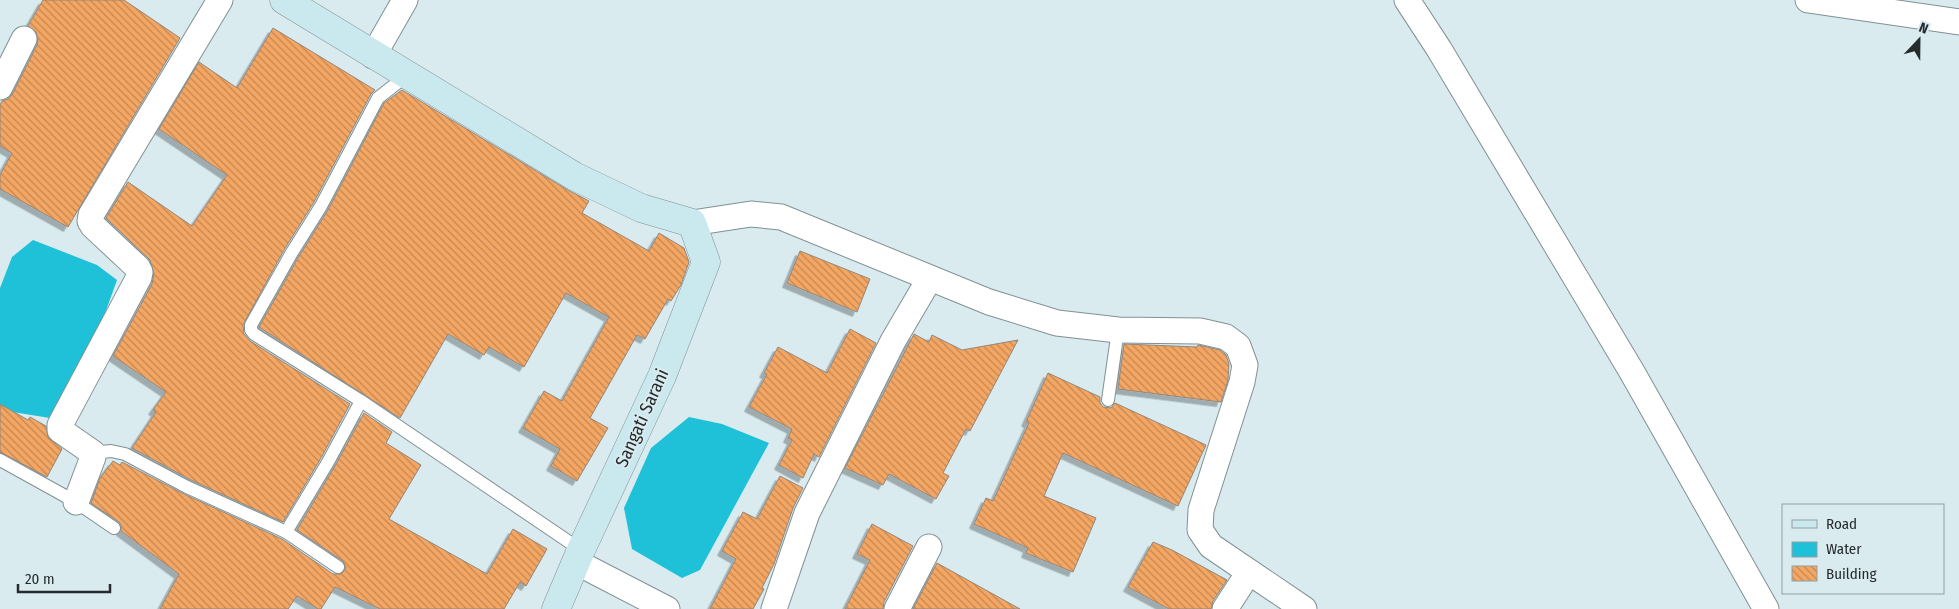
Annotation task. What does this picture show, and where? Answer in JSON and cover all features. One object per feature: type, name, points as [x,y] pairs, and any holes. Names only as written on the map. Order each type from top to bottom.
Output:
[{"type":"street","points":[[76,502],[93,458],[93,453],[60,430],[60,425],[140,272],[94,226],[90,221],[91,215],[220,0]]},
{"type":"street","points":[[284,0],[373,56],[574,176],[641,208],[692,223],[751,214],[781,217],[990,302],[1057,323],[1118,330],[1200,331],[1226,337],[1238,346],[1245,365],[1242,382],[1201,510],[1200,530],[1211,546],[1304,609]]},
{"type":"street","points":[[373,56],[405,0]]},
{"type":"street","points":[[1407,0],[1439,49],[1632,372],[1766,609]]},
{"type":"street","points":[[1808,0],[1959,22]]},
{"type":"street","points":[[0,87],[24,39]]},
{"type":"street","name":"Sangati Sarani","points":[[556,609],[662,376],[706,262],[692,223]]},
{"type":"street","points":[[774,609],[807,513],[888,349],[930,278]]},
{"type":"street","points":[[897,609],[929,547]]},
{"type":"street","points":[[579,556],[667,609]]},
{"type":"street","points":[[1225,609],[1249,572]]},
{"type":"lane","points":[[406,76],[378,98],[321,206],[291,254],[251,325],[251,330],[254,334],[361,400],[579,556]]},
{"type":"lane","points":[[1108,400],[1118,330]]},
{"type":"lane","points":[[286,532],[328,462],[361,400]]},
{"type":"lane","points":[[93,453],[111,451],[125,454],[187,487],[286,532],[338,567]]},
{"type":"lane","points":[[0,460],[76,502],[114,528]]},
{"type":"water","points":[[33,240],[97,265],[117,280],[95,341],[50,418],[0,410],[0,288],[12,257]]},
{"type":"water","points":[[689,417],[722,424],[769,443],[700,570],[682,578],[632,549],[624,508],[651,448]]},
{"type":"building","points":[[43,0],[124,0],[180,38],[68,227],[0,189],[0,175],[12,153],[0,146],[0,105],[2,101],[8,99],[13,93],[37,45],[36,32],[28,26]]},
{"type":"building","points":[[273,28],[375,90],[371,94],[314,202],[284,250],[243,325],[244,334],[250,341],[350,404],[283,522],[191,480],[132,448],[156,412],[153,410],[166,392],[113,356],[152,284],[154,274],[150,260],[106,218],[128,182],[192,226],[227,175],[159,129],[199,62],[237,88]]},
{"type":"building","points":[[402,90],[589,201],[582,213],[649,251],[659,233],[684,248],[689,262],[681,285],[671,301],[668,299],[645,339],[637,335],[590,418],[608,428],[577,481],[551,466],[560,449],[523,428],[544,391],[562,401],[609,317],[566,293],[524,367],[489,347],[484,355],[448,334],[400,418],[259,327],[328,210],[384,103]]},
{"type":"building","points":[[800,251],[870,279],[857,312],[787,283]]},
{"type":"building","points":[[850,329],[876,343],[819,457],[814,454],[803,478],[779,465],[792,440],[788,438],[792,429],[749,407],[767,374],[764,373],[778,347],[827,373]]},
{"type":"building","points":[[914,334],[929,342],[932,335],[962,350],[1018,340],[970,431],[966,429],[943,473],[949,476],[936,499],[889,474],[883,485],[845,468]]},
{"type":"building","points":[[1124,344],[1197,347],[1198,345],[1220,350],[1226,355],[1229,364],[1228,380],[1221,402],[1118,389]]},
{"type":"building","points":[[1048,373],[1100,397],[1100,403],[1103,407],[1111,408],[1115,403],[1206,445],[1178,506],[1063,453],[1044,496],[1096,518],[1073,572],[1026,553],[1028,548],[974,524],[986,498],[993,501],[1029,423],[1026,422]]},
{"type":"building","points":[[0,404],[28,420],[30,417],[46,426],[48,437],[62,449],[47,477],[0,452]]},
{"type":"building","points":[[364,413],[392,432],[386,443],[421,465],[389,519],[487,574],[513,529],[547,549],[526,586],[520,582],[504,609],[380,609],[335,587],[321,609],[297,596],[288,609],[160,609],[179,574],[121,531],[119,522],[91,503],[100,478],[113,461],[120,465],[122,462],[184,494],[282,539],[333,574],[341,574],[346,568],[343,561],[297,530]]},
{"type":"building","points":[[780,476],[803,488],[793,508],[774,564],[762,588],[764,589],[753,609],[710,609],[736,559],[722,551],[743,512],[757,519]]},
{"type":"building","points":[[872,524],[913,546],[884,602],[883,609],[845,609],[870,560],[857,554]]},
{"type":"building","points":[[1153,542],[1172,550],[1227,580],[1213,601],[1211,609],[1169,609],[1128,587]]},
{"type":"building","points":[[937,563],[1020,609],[913,609]]}]
